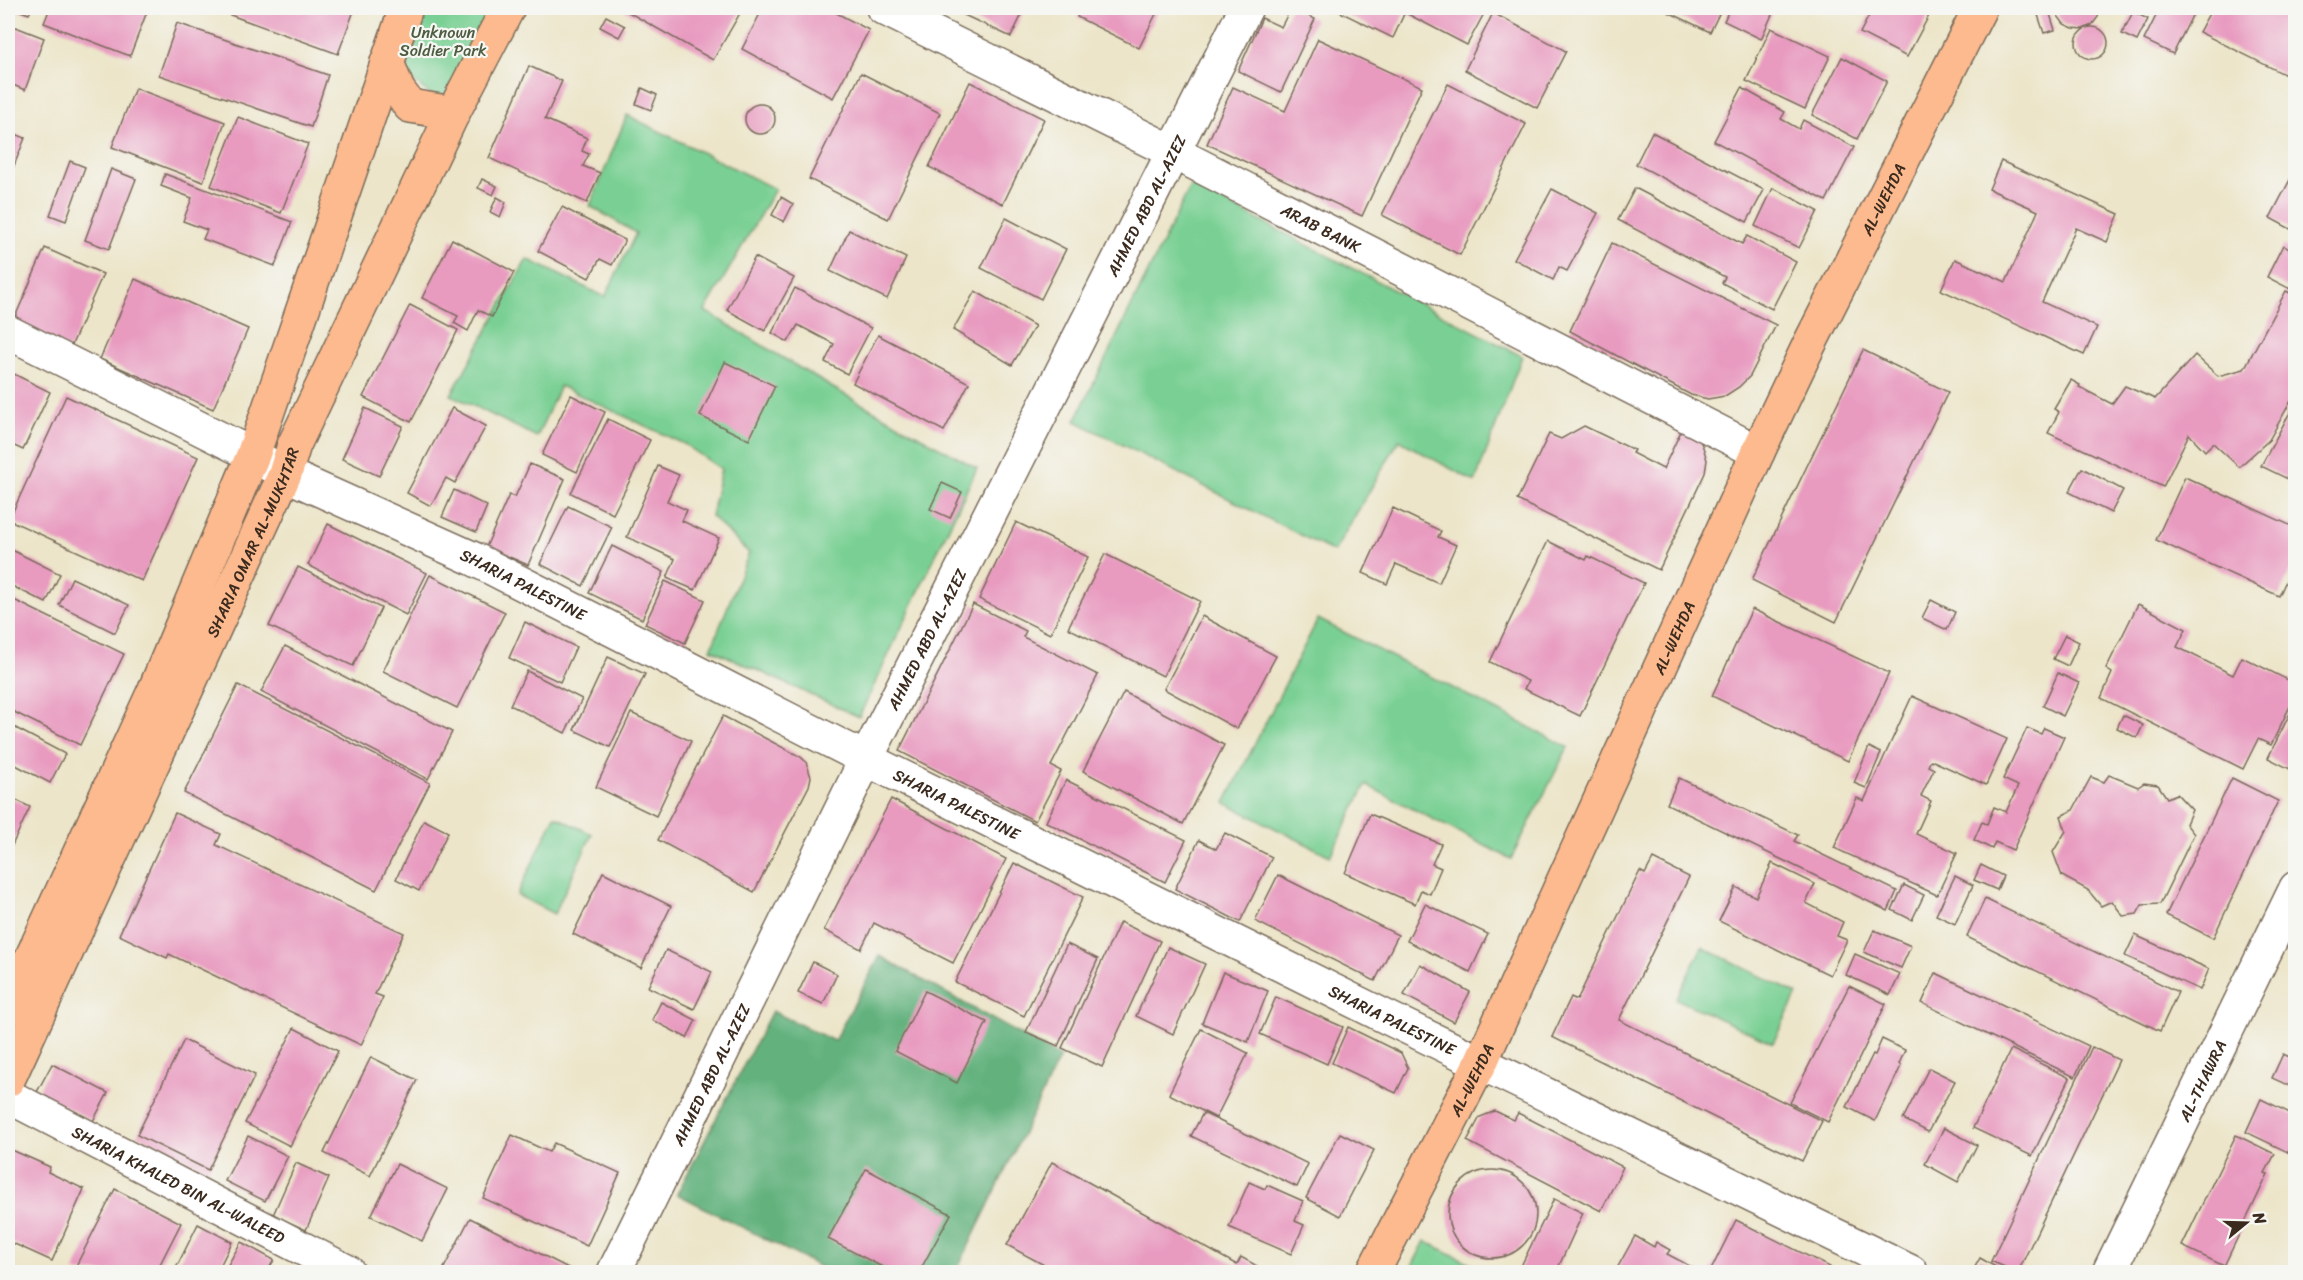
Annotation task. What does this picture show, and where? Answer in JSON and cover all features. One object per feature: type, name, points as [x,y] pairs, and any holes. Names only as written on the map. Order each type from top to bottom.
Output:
[{"type":"main road","name":"SHARIA OMAR AL-MUKHTAR","points":[[8,1009],[155,689],[253,455],[406,8]]},
{"type":"main road","name":"SHARIA OMAR AL-MUKHTAR","points":[[8,1080],[285,474],[294,445],[453,113],[508,8]]},
{"type":"main road","name":"AL-WEHDA","points":[[1373,1272],[1481,1062],[1758,452],[1809,345],[1980,8]]},
{"type":"main road","points":[[387,62],[398,90],[410,106],[453,113]]},
{"type":"street","name":"ARAB BANK","points":[[883,8],[1171,151],[1758,452]]},
{"type":"street","name":"AHMED ABD AL-AZEZ","points":[[614,1272],[866,759],[1171,151],[1246,8]]},
{"type":"street","name":"SHARIA PALESTINE","points":[[8,332],[253,455],[285,474],[474,559],[866,759],[1911,1272]]},
{"type":"street","name":"AL-THAWRA","points":[[2109,1272],[2295,888]]},
{"type":"street","name":"SHARIA KHALED BIN AL-WALEED","points":[[8,1096],[348,1272]]},
{"type":"green space","name":"Unknown Soldier Park","points":[[419,8],[499,8],[453,94],[431,95],[408,77],[407,42]]},
{"type":"green space","points":[[627,115],[775,189],[705,311],[833,388],[977,468],[859,717],[711,649],[749,553],[711,516],[721,469],[684,444],[560,386],[537,437],[451,395],[527,259],[605,297],[636,233],[590,206]]},
{"type":"green space","points":[[1191,185],[1522,356],[1475,482],[1399,440],[1334,552],[1075,421]]},
{"type":"green space","points":[[1318,619],[1568,747],[1511,859],[1366,785],[1330,856],[1225,803]]},
{"type":"green space","points":[[555,816],[592,834],[554,914],[517,895]]},
{"type":"green space","points":[[1702,947],[1797,994],[1773,1043],[1676,999]]},
{"type":"green space","points":[[880,956],[1060,1057],[956,1272],[830,1272],[677,1194],[772,1011],[834,1041]]},
{"type":"green space","points":[[1425,1241],[1488,1272],[1409,1272]]},
{"type":"building","points":[[12,8],[32,8],[29,14]]},
{"type":"building","points":[[50,8],[148,9],[130,56],[44,23]]},
{"type":"building","points":[[211,8],[355,8],[338,54]]},
{"type":"building","points":[[621,8],[743,8],[713,60]]},
{"type":"building","points":[[763,8],[827,8],[869,30],[833,98],[742,49]]},
{"type":"building","points":[[949,8],[1025,8],[1011,37]]},
{"type":"building","points":[[1082,8],[1159,8],[1139,48],[1077,17]]},
{"type":"building","points":[[1291,8],[1315,19],[1281,92],[1238,71],[1262,18],[1281,27]]},
{"type":"building","points":[[1342,8],[1391,8],[1404,14],[1393,38],[1340,12]]},
{"type":"building","points":[[1396,8],[1487,8],[1467,45]]},
{"type":"building","points":[[1660,8],[1722,8],[1710,32]]},
{"type":"building","points":[[1730,8],[1775,8],[1761,39],[1724,21]]},
{"type":"building","points":[[1873,8],[1933,8],[1907,57],[1860,33]]},
{"type":"building","points":[[2057,8],[2101,8],[2092,25],[2083,29],[2064,24],[2058,16]]},
{"type":"building","points":[[2160,8],[2196,8],[2173,54],[2144,40]]},
{"type":"building","points":[[2212,8],[2279,8],[2296,16],[2296,80],[2199,32]]},
{"type":"building","points":[[2049,11],[2055,30],[2044,33],[2038,15]]},
{"type":"building","points":[[2133,12],[2148,19],[2137,41],[2122,34]]},
{"type":"building","points":[[1493,13],[1566,51],[1537,108],[1465,70]]},
{"type":"building","points":[[606,16],[625,26],[619,37],[600,27]]},
{"type":"building","points":[[177,23],[328,75],[311,127],[159,75]]},
{"type":"building","points":[[8,24],[44,38],[25,90],[8,83]]},
{"type":"building","points":[[2092,27],[2104,31],[2108,43],[2104,55],[2092,59],[2080,55],[2076,43],[2080,31]]},
{"type":"building","points":[[1771,28],[1830,56],[1805,109],[1746,81]]},
{"type":"building","points":[[1318,39],[1422,87],[1362,216],[1207,144],[1233,87],[1285,111]]},
{"type":"building","points":[[1842,57],[1887,81],[1857,139],[1812,115]]},
{"type":"building","points":[[529,66],[562,81],[545,119],[587,138],[582,151],[589,154],[583,166],[600,173],[587,203],[489,158]]},
{"type":"building","points":[[861,73],[940,113],[888,219],[809,179]]},
{"type":"building","points":[[970,82],[1044,119],[1003,204],[929,167]]},
{"type":"building","points":[[1448,84],[1526,124],[1460,255],[1382,215]]},
{"type":"building","points":[[135,88],[225,122],[203,182],[112,147]]},
{"type":"building","points":[[642,88],[657,95],[651,110],[636,104]]},
{"type":"building","points":[[1742,88],[1785,112],[1781,119],[1799,129],[1803,120],[1854,147],[1826,201],[1714,141]]},
{"type":"building","points":[[760,104],[771,108],[775,119],[771,130],[760,134],[749,130],[745,119],[749,108]]},
{"type":"building","points":[[238,117],[308,144],[281,213],[211,186]]},
{"type":"building","points":[[8,131],[25,138],[8,181]]},
{"type":"building","points":[[1652,132],[1764,190],[1747,222],[1636,164]]},
{"type":"building","points":[[70,161],[85,167],[66,221],[50,215]]},
{"type":"building","points":[[2001,161],[2119,214],[2107,242],[2076,228],[2042,302],[2097,327],[2084,355],[1941,290],[1955,259],[2006,282],[2038,211],[1989,189]]},
{"type":"building","points":[[111,169],[136,179],[109,249],[85,240]]},
{"type":"building","points":[[165,174],[292,222],[275,266],[203,239],[207,230],[183,221],[192,198],[161,186]]},
{"type":"building","points":[[2292,176],[2296,179],[2296,232],[2270,218]]},
{"type":"building","points":[[482,179],[497,186],[493,195],[478,188]]},
{"type":"building","points":[[1635,188],[1742,244],[1747,236],[1796,262],[1772,309],[1722,283],[1725,277],[1618,220]]},
{"type":"building","points":[[1773,188],[1818,211],[1799,248],[1755,226]]},
{"type":"building","points":[[1552,189],[1598,213],[1567,271],[1559,267],[1553,280],[1514,259]]},
{"type":"building","points":[[497,197],[506,202],[500,217],[490,212]]},
{"type":"building","points":[[781,197],[793,204],[784,222],[772,215]]},
{"type":"building","points":[[562,207],[625,240],[612,265],[600,259],[589,278],[538,251]]},
{"type":"building","points":[[1006,218],[1066,249],[1041,299],[981,268]]},
{"type":"building","points":[[849,230],[906,258],[887,299],[830,271]]},
{"type":"building","points":[[2296,237],[2296,292],[2267,277],[2283,245],[2289,249]]},
{"type":"building","points":[[452,239],[514,272],[492,317],[478,310],[468,331],[454,323],[458,316],[422,298]]},
{"type":"building","points":[[1612,243],[1776,325],[1750,376],[1739,387],[1725,396],[1708,399],[1691,395],[1570,331]]},
{"type":"building","points":[[45,248],[103,274],[70,349],[12,324]]},
{"type":"building","points":[[755,257],[794,278],[765,331],[727,310]]},
{"type":"building","points":[[135,279],[248,329],[213,409],[100,359]]},
{"type":"building","points":[[795,288],[871,328],[847,374],[825,362],[834,344],[798,325],[788,342],[772,333]]},
{"type":"building","points":[[975,291],[1035,326],[1012,365],[953,330]]},
{"type":"building","points":[[2286,291],[2296,296],[2296,392],[2269,440],[2239,467],[2213,443],[2205,451],[2189,434],[2163,487],[2048,433],[2059,412],[2054,409],[2071,380],[2080,385],[2079,387],[2112,404],[2125,386],[2155,399],[2195,355],[2218,376],[2244,369]]},
{"type":"building","points":[[410,305],[458,330],[411,422],[363,397]]},
{"type":"building","points":[[878,335],[969,383],[944,431],[853,383]]},
{"type":"building","points":[[1863,350],[1948,392],[1836,622],[1752,580]]},
{"type":"building","points":[[725,362],[775,386],[749,440],[700,416]]},
{"type":"building","points":[[8,371],[50,392],[23,450],[8,443]]},
{"type":"building","points":[[571,395],[605,412],[577,472],[542,455]]},
{"type":"building","points":[[66,396],[198,457],[142,581],[9,520]]},
{"type":"building","points":[[2296,401],[2296,483],[2261,466]]},
{"type":"building","points":[[365,408],[403,426],[379,476],[342,459]]},
{"type":"building","points":[[452,408],[486,426],[455,483],[446,478],[431,506],[407,493]]},
{"type":"building","points":[[608,419],[650,440],[613,514],[571,493]]},
{"type":"building","points":[[1584,426],[1634,450],[1632,453],[1663,469],[1683,427],[1699,439],[1707,460],[1705,473],[1659,570],[1517,500],[1549,434],[1561,439]]},
{"type":"building","points":[[530,464],[565,479],[528,565],[486,547],[509,495],[515,497]]},
{"type":"building","points":[[658,466],[679,475],[667,501],[687,510],[682,521],[719,538],[695,590],[667,578],[675,559],[627,537]]},
{"type":"building","points":[[2082,468],[2123,490],[2111,513],[2069,492]]},
{"type":"building","points":[[2185,477],[2296,528],[2296,559],[2279,596],[2156,540]]},
{"type":"building","points":[[942,483],[962,492],[950,518],[930,509]]},
{"type":"building","points":[[454,490],[487,506],[476,532],[442,517]]},
{"type":"building","points":[[568,506],[612,527],[583,586],[540,564]]},
{"type":"building","points":[[1393,508],[1441,531],[1438,537],[1456,545],[1439,583],[1396,564],[1387,584],[1363,573]]},
{"type":"building","points":[[1016,522],[1088,557],[1050,634],[979,599]]},
{"type":"building","points":[[328,524],[427,573],[406,615],[308,565]]},
{"type":"building","points":[[1548,541],[1586,560],[1588,556],[1644,583],[1580,716],[1524,689],[1528,681],[1490,662]]},
{"type":"building","points":[[612,546],[664,572],[642,619],[589,593]]},
{"type":"building","points":[[8,548],[60,574],[46,603],[8,584]]},
{"type":"building","points":[[1105,554],[1200,601],[1163,676],[1068,628]]},
{"type":"building","points":[[298,567],[381,608],[353,666],[269,626]]},
{"type":"building","points":[[430,575],[505,612],[457,708],[383,671]]},
{"type":"building","points":[[72,578],[129,605],[115,633],[59,605]]},
{"type":"building","points":[[665,581],[705,600],[685,643],[645,624]]},
{"type":"building","points":[[8,597],[124,654],[80,745],[8,709]]},
{"type":"building","points":[[1931,600],[1955,612],[1947,630],[1922,618]]},
{"type":"building","points":[[973,604],[1026,631],[1023,637],[1098,675],[1051,766],[1061,771],[1035,821],[899,751]]},
{"type":"building","points":[[2138,604],[2186,629],[2177,647],[2233,675],[2242,657],[2296,684],[2296,694],[2271,745],[2258,739],[2243,769],[2101,698],[2112,673],[2106,669]]},
{"type":"building","points":[[1752,609],[1889,673],[1848,761],[1712,696]]},
{"type":"building","points":[[1202,616],[1276,656],[1237,729],[1164,689]]},
{"type":"building","points":[[525,622],[576,647],[560,682],[509,658]]},
{"type":"building","points":[[2065,635],[2079,642],[2068,666],[2053,659]]},
{"type":"building","points":[[285,646],[452,732],[428,779],[261,692]]},
{"type":"building","points":[[608,657],[645,674],[610,747],[574,730]]},
{"type":"building","points":[[527,671],[582,699],[565,733],[510,705]]},
{"type":"building","points":[[2058,673],[2079,683],[2063,716],[2043,706]]},
{"type":"building","points":[[238,685],[430,783],[376,890],[184,793]]},
{"type":"building","points":[[1124,692],[1224,745],[1183,824],[1083,771]]},
{"type":"building","points":[[1912,696],[2007,739],[1986,785],[1931,760],[1928,766],[1934,769],[1921,796],[1931,801],[1916,834],[1957,853],[1937,895],[1834,848],[1857,798],[1864,801]]},
{"type":"building","points":[[2296,701],[2296,772],[2268,758]]},
{"type":"building","points":[[631,713],[691,741],[656,816],[596,787]]},
{"type":"building","points":[[2123,715],[2143,725],[2137,738],[2117,728]]},
{"type":"building","points":[[723,716],[801,757],[806,762],[811,777],[809,786],[754,892],[658,840]]},
{"type":"building","points":[[8,724],[65,754],[50,783],[8,761]]},
{"type":"building","points":[[2027,728],[2041,734],[2044,728],[2064,737],[2013,850],[1995,842],[1992,849],[1974,840],[1982,822],[1987,824],[1994,807],[2006,812],[2018,786],[2003,779]]},
{"type":"building","points":[[1869,747],[1881,753],[1866,788],[1854,783]]},
{"type":"building","points":[[2109,775],[2138,787],[2144,783],[2158,785],[2167,798],[2177,794],[2192,810],[2186,824],[2194,834],[2160,904],[2142,905],[2137,914],[2123,916],[2112,901],[2101,906],[2088,890],[2062,876],[2053,852],[2066,831],[2061,816],[2073,810],[2091,777],[2104,782]]},
{"type":"building","points":[[1679,778],[1798,835],[1794,841],[1897,891],[1888,911],[1667,804]]},
{"type":"building","points":[[2232,778],[2278,801],[2213,938],[2166,915]]},
{"type":"building","points":[[1066,780],[1186,840],[1165,882],[1046,822]]},
{"type":"building","points":[[8,796],[30,807],[8,854]]},
{"type":"building","points":[[891,799],[1006,859],[953,963],[874,923],[861,949],[824,930]]},
{"type":"building","points":[[175,813],[221,834],[216,845],[404,933],[375,994],[383,997],[361,1045],[169,954],[167,958],[119,935]]},
{"type":"building","points":[[1370,814],[1441,844],[1432,864],[1441,868],[1430,894],[1421,890],[1415,904],[1345,873]]},
{"type":"building","points":[[424,820],[448,832],[419,891],[396,879]]},
{"type":"building","points":[[1225,833],[1272,857],[1240,922],[1175,889],[1199,840],[1216,849]]},
{"type":"building","points":[[1653,859],[1689,877],[1619,1020],[1822,1121],[1802,1161],[1552,1037],[1571,997],[1577,1000],[1640,871],[1645,874]]},
{"type":"building","points":[[1014,863],[1083,897],[1024,1016],[955,982]]},
{"type":"building","points":[[1772,863],[1815,884],[1806,903],[1843,922],[1837,936],[1847,940],[1830,975],[1719,921],[1736,887],[1756,897]]},
{"type":"building","points":[[1981,865],[2003,876],[1997,890],[1974,880]]},
{"type":"building","points":[[603,872],[671,906],[641,968],[573,934]]},
{"type":"building","points":[[1278,875],[1398,935],[1375,981],[1255,921]]},
{"type":"building","points":[[1955,876],[1973,885],[1955,924],[1936,915]]},
{"type":"building","points":[[1904,885],[1924,895],[1912,920],[1892,910]]},
{"type":"building","points":[[1985,899],[2178,992],[2160,1031],[1967,937]]},
{"type":"building","points":[[1425,904],[1488,934],[1470,972],[1407,941]]},
{"type":"building","points":[[1120,922],[1160,941],[1102,1067],[1062,1048]]},
{"type":"building","points":[[1874,930],[1911,946],[1901,968],[1864,952]]},
{"type":"building","points":[[2135,935],[2209,969],[2200,990],[2125,956]]},
{"type":"building","points":[[1067,944],[1098,959],[1058,1046],[1026,1032]]},
{"type":"building","points":[[1168,947],[1205,964],[1173,1034],[1136,1016]]},
{"type":"building","points":[[666,950],[712,972],[694,1009],[648,987]]},
{"type":"building","points":[[1855,954],[1900,974],[1890,995],[1846,975]]},
{"type":"building","points":[[813,962],[837,974],[823,1004],[798,993]]},
{"type":"building","points":[[1420,964],[1470,992],[1454,1022],[1404,995]]},
{"type":"building","points":[[1223,972],[1268,991],[1248,1042],[1202,1023]]},
{"type":"building","points":[[1936,973],[2089,1046],[2075,1077],[1922,1003]]},
{"type":"building","points":[[1849,986],[1886,1004],[1828,1122],[1790,1103]]},
{"type":"building","points":[[925,991],[987,1022],[957,1083],[895,1051]]},
{"type":"building","points":[[1276,997],[1343,1027],[1327,1064],[1260,1034]]},
{"type":"building","points":[[661,1002],[696,1020],[687,1038],[652,1020]]},
{"type":"building","points":[[1348,1027],[1401,1053],[1408,1068],[1396,1093],[1332,1063]]},
{"type":"building","points":[[294,1028],[338,1051],[290,1146],[245,1123]]},
{"type":"building","points":[[1201,1029],[1248,1053],[1216,1118],[1169,1094]]},
{"type":"building","points":[[1882,1039],[1905,1050],[1899,1064],[1901,1066],[1875,1121],[1847,1107]]},
{"type":"building","points":[[184,1040],[255,1075],[208,1170],[137,1135]]},
{"type":"building","points":[[2092,1047],[2119,1060],[2016,1272],[1991,1261]]},
{"type":"building","points":[[2011,1049],[2070,1078],[2032,1156],[1973,1128]]},
{"type":"building","points":[[2283,1054],[2296,1060],[2296,1089],[2272,1078]]},
{"type":"building","points":[[371,1057],[417,1080],[370,1176],[324,1153]]},
{"type":"building","points":[[52,1064],[108,1093],[93,1121],[37,1092]]},
{"type":"building","points":[[1929,1068],[1955,1081],[1928,1132],[1903,1119]]},
{"type":"building","points":[[2261,1099],[2296,1116],[2296,1156],[2246,1132]]},
{"type":"building","points":[[1495,1111],[1514,1120],[1518,1113],[1623,1167],[1601,1211],[1467,1141],[1480,1117]]},
{"type":"building","points":[[1203,1113],[1308,1164],[1297,1187],[1191,1136]]},
{"type":"building","points":[[1944,1128],[1977,1145],[1958,1182],[1925,1164]]},
{"type":"building","points":[[1340,1133],[1374,1150],[1340,1216],[1306,1198]]},
{"type":"building","points":[[512,1135],[549,1152],[554,1143],[620,1173],[587,1246],[483,1198]]},
{"type":"building","points":[[2236,1135],[2275,1154],[2265,1173],[2268,1174],[2224,1266],[2182,1246]]},
{"type":"building","points":[[248,1136],[288,1156],[265,1201],[225,1181]]},
{"type":"building","points":[[12,1150],[50,1167],[48,1172],[84,1189],[52,1261],[8,1241],[8,1160]]},
{"type":"building","points":[[1052,1162],[1237,1265],[1241,1257],[1268,1272],[1057,1272],[1007,1245]]},
{"type":"building","points":[[296,1163],[329,1178],[306,1230],[273,1215]]},
{"type":"building","points":[[397,1164],[448,1189],[422,1241],[371,1216]]},
{"type":"building","points":[[866,1169],[951,1214],[919,1272],[892,1272],[828,1239]]},
{"type":"building","points":[[1492,1170],[1509,1174],[1523,1183],[1532,1197],[1536,1214],[1532,1231],[1523,1245],[1509,1254],[1492,1258],[1475,1254],[1461,1245],[1452,1231],[1448,1214],[1452,1197],[1461,1183],[1475,1174]]},
{"type":"building","points":[[1249,1182],[1265,1189],[1267,1185],[1303,1201],[1295,1221],[1304,1225],[1291,1254],[1229,1227]]},
{"type":"building","points":[[115,1189],[181,1223],[156,1272],[73,1272]]},
{"type":"building","points":[[1554,1199],[1583,1213],[1558,1268],[1567,1272],[1518,1272]]},
{"type":"building","points":[[470,1218],[576,1272],[442,1272]]},
{"type":"building","points":[[1736,1220],[1830,1267],[1827,1272],[1710,1272]]},
{"type":"building","points":[[198,1224],[232,1242],[217,1272],[174,1272]]},
{"type":"building","points":[[1635,1236],[1654,1247],[1656,1242],[1670,1250],[1667,1254],[1692,1267],[1689,1272],[1615,1272]]},
{"type":"building","points":[[241,1242],[274,1260],[267,1272],[224,1272]]},
{"type":"building","points":[[1980,1258],[1999,1269],[1996,1272],[1986,1272],[1975,1267]]}]
